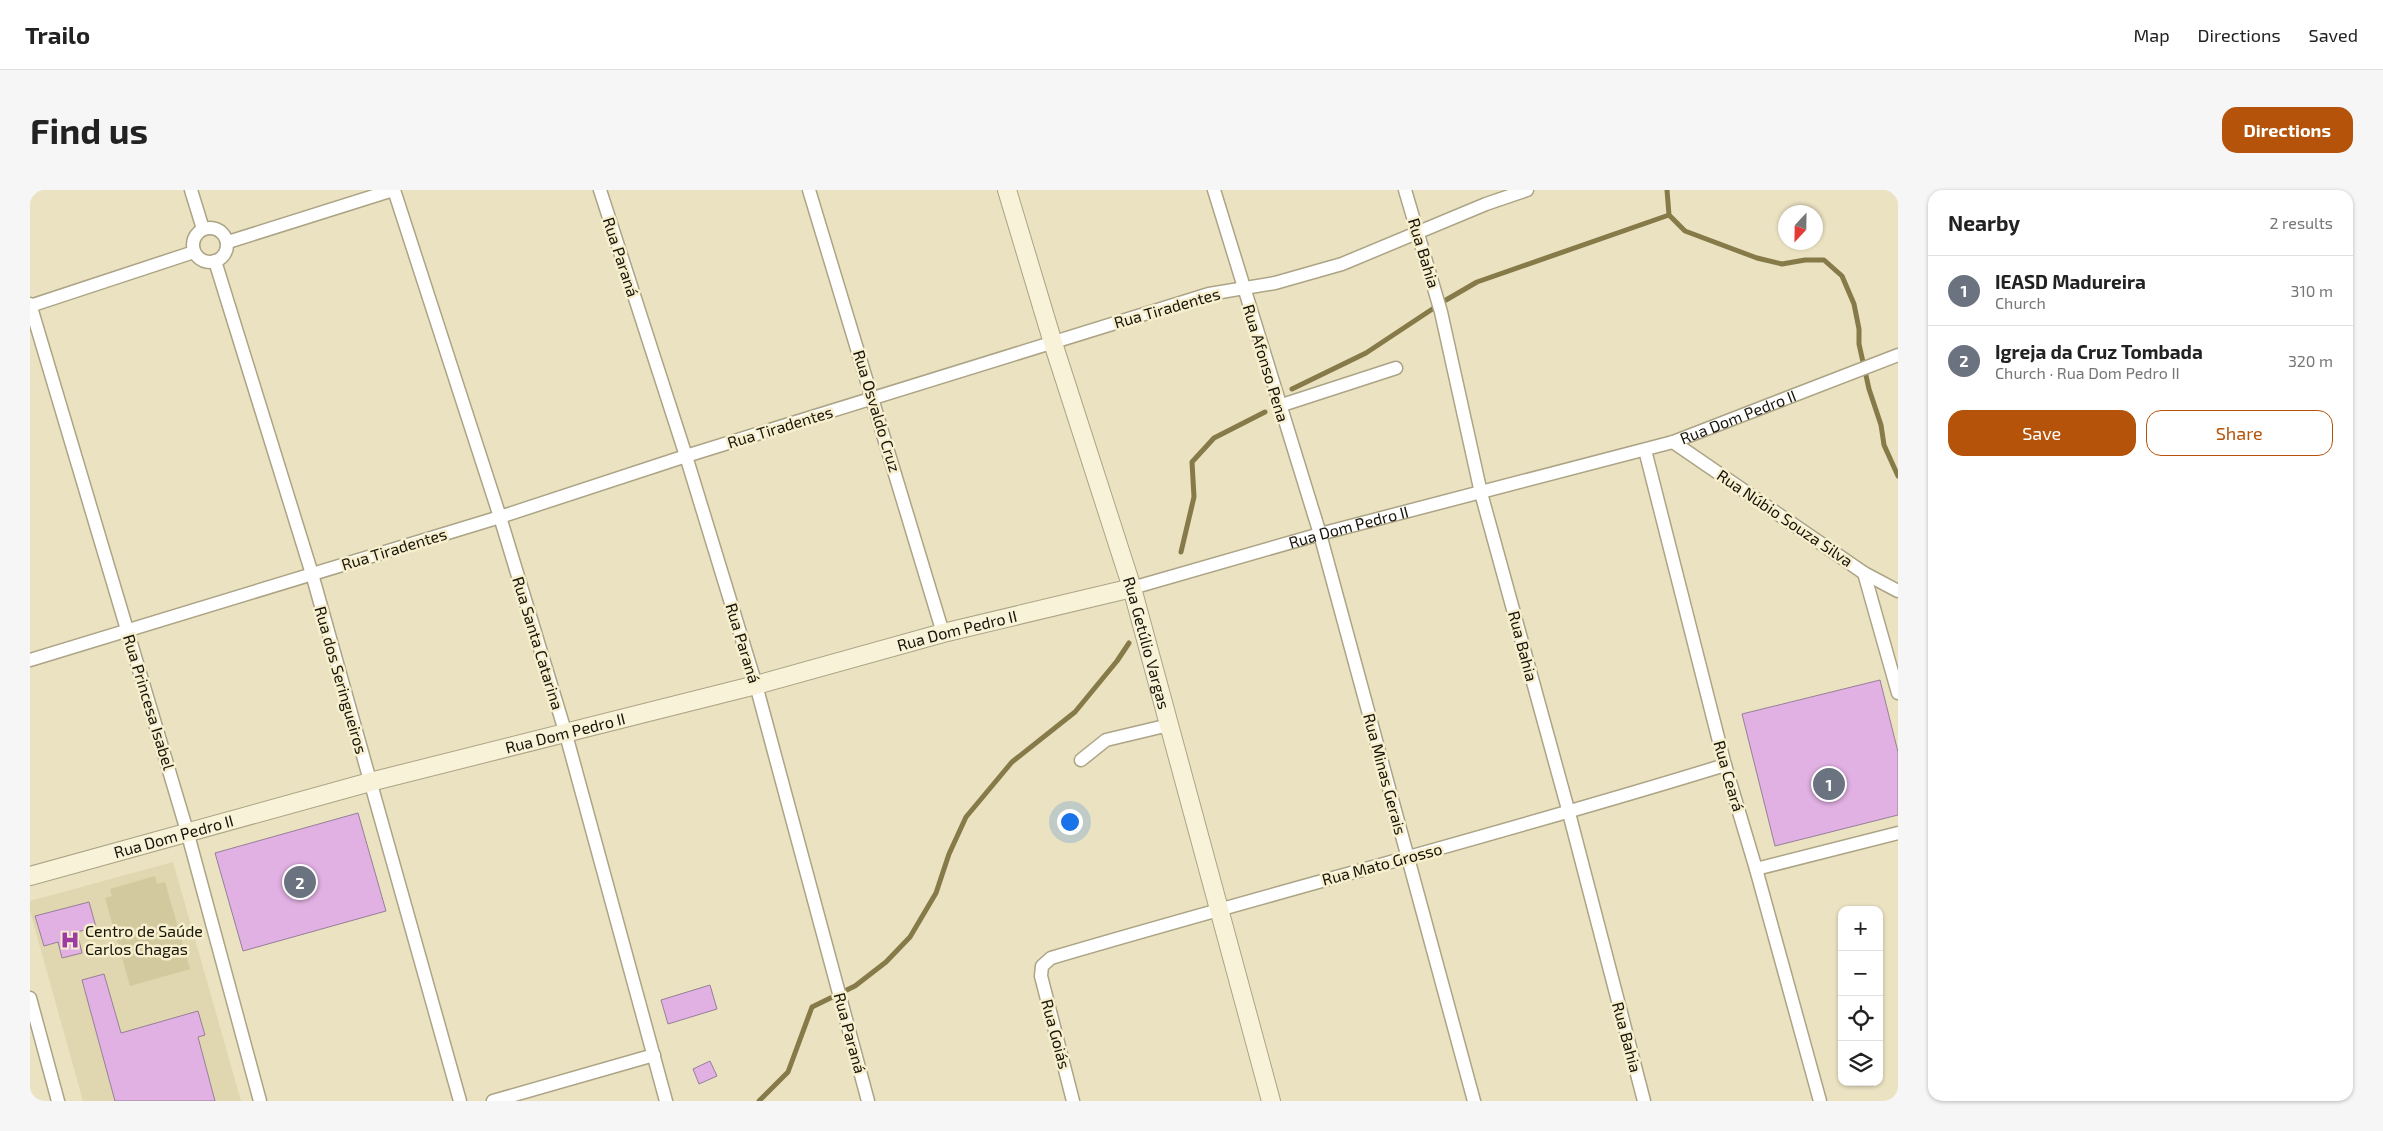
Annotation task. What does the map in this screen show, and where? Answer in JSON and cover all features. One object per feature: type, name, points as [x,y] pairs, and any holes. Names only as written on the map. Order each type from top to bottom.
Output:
[{"type":"street","points":[[191,190],[203,229]]},
{"type":"street","points":[[228,242],[393,190]]},
{"type":"street","name":"Rua Santa Catarina","points":[[393,190],[500,517],[565,732],[666,1101]]},
{"type":"street","name":"Rua Paraná","points":[[600,190],[686,456],[756,684],[868,1101]]},
{"type":"street","name":"Rua Osvaldo Cruz","points":[[809,190],[943,633]]},
{"type":"street","name":"Rua Getúlio Vargas","points":[[1007,190],[1053,343],[1132,588],[1271,1101]]},
{"type":"street","name":"Rua Afonso Pena","points":[[1214,190],[1242,288],[1320,534]]},
{"type":"street","name":"Rua Bahia","points":[[1406,190],[1441,312],[1481,493],[1569,813],[1644,1101]]},
{"type":"street","name":"Rua Tiradentes","points":[[30,660],[500,517],[686,456],[1209,294],[1275,282],[1342,264],[1486,204],[1527,190]]},
{"type":"street","points":[[209,227],[221,231],[228,242],[225,254],[215,261],[202,260],[194,252],[194,238],[203,229],[209,227]]},
{"type":"street","points":[[30,305],[194,252]]},
{"type":"street","name":"Rua dos Seringueiros","points":[[215,261],[312,574],[460,1101]]},
{"type":"street","name":"Rua Princesa Isabel","points":[[30,305],[187,832],[260,1101]]},
{"type":"street","name":"Rua Dom Pedro II","points":[[30,876],[370,782],[756,684],[943,633],[1132,588],[1320,534],[1674,442],[1898,355]]},
{"type":"street","points":[[1279,406],[1396,368]]},
{"type":"street","name":"Rua Núbio Souza Silva","points":[[1674,442],[1864,573],[1898,591]]},
{"type":"street","name":"Rua Ceará","points":[[1645,450],[1725,765],[1756,868],[1820,1101]]},
{"type":"street","name":"Rua Minas Gerais","points":[[1320,534],[1474,1101]]},
{"type":"street","points":[[1864,573],[1898,693]]},
{"type":"street","points":[[1080,760],[1106,740],[1169,725]]},
{"type":"street","name":"Rua Mato Grosso","points":[[1042,966],[1051,958],[1219,908],[1569,813],[1725,765]]},
{"type":"street","points":[[1756,868],[1898,833]]},
{"type":"street","name":"Rua Goiás","points":[[1042,966],[1041,976],[1074,1101]]},
{"type":"street","points":[[30,998],[58,1101]]},
{"type":"street","points":[[493,1101],[654,1055]]},
{"type":"shaded area","points":[[173,862],[241,1101],[83,1101],[30,911],[30,901]]},
{"type":"shaded area","points":[[155,876],[157,884],[165,882],[190,969],[130,986],[105,898],[112,896],[110,889]]},
{"type":"building","points":[[1880,680],[1898,752],[1898,815],[1775,846],[1742,714]]},
{"type":"building","points":[[358,813],[386,911],[243,951],[215,853]]},
{"type":"building","points":[[89,902],[96,927],[77,932],[82,953],[62,958],[58,942],[44,946],[35,916]]},
{"type":"building","points":[[104,974],[121,1033],[198,1011],[205,1035],[198,1037],[215,1101],[115,1101],[82,980]]},
{"type":"building","points":[[710,985],[717,1009],[668,1024],[661,1000]]},
{"type":"building","points":[[710,1061],[717,1076],[699,1084],[693,1069]]},
{"type":"waterway","points":[[1667,190],[1669,215],[1685,231],[1757,258],[1782,264],[1805,260],[1824,260],[1842,276],[1854,304],[1859,329],[1859,344],[1869,389],[1881,425],[1884,445],[1898,476]]},
{"type":"waterway","points":[[1292,389],[1366,353],[1446,300],[1477,282],[1669,215]]},
{"type":"waterway","points":[[1181,552],[1194,497],[1192,462],[1214,438],[1265,412]]},
{"type":"waterway","points":[[759,1101],[788,1072],[812,1007],[855,986],[886,962],[910,937],[936,893],[949,854],[966,817],[1012,762],[1075,712],[1117,661],[1129,643]]},
{"type":"place","name":"IEASD Madureira","points":[[1829,784]]},
{"type":"place","name":"Igreja da Cruz Tombada","points":[[300,882]]},
{"type":"place","name":"Centro de Saúde Carlos Chagas","points":[[70,940]]}]
